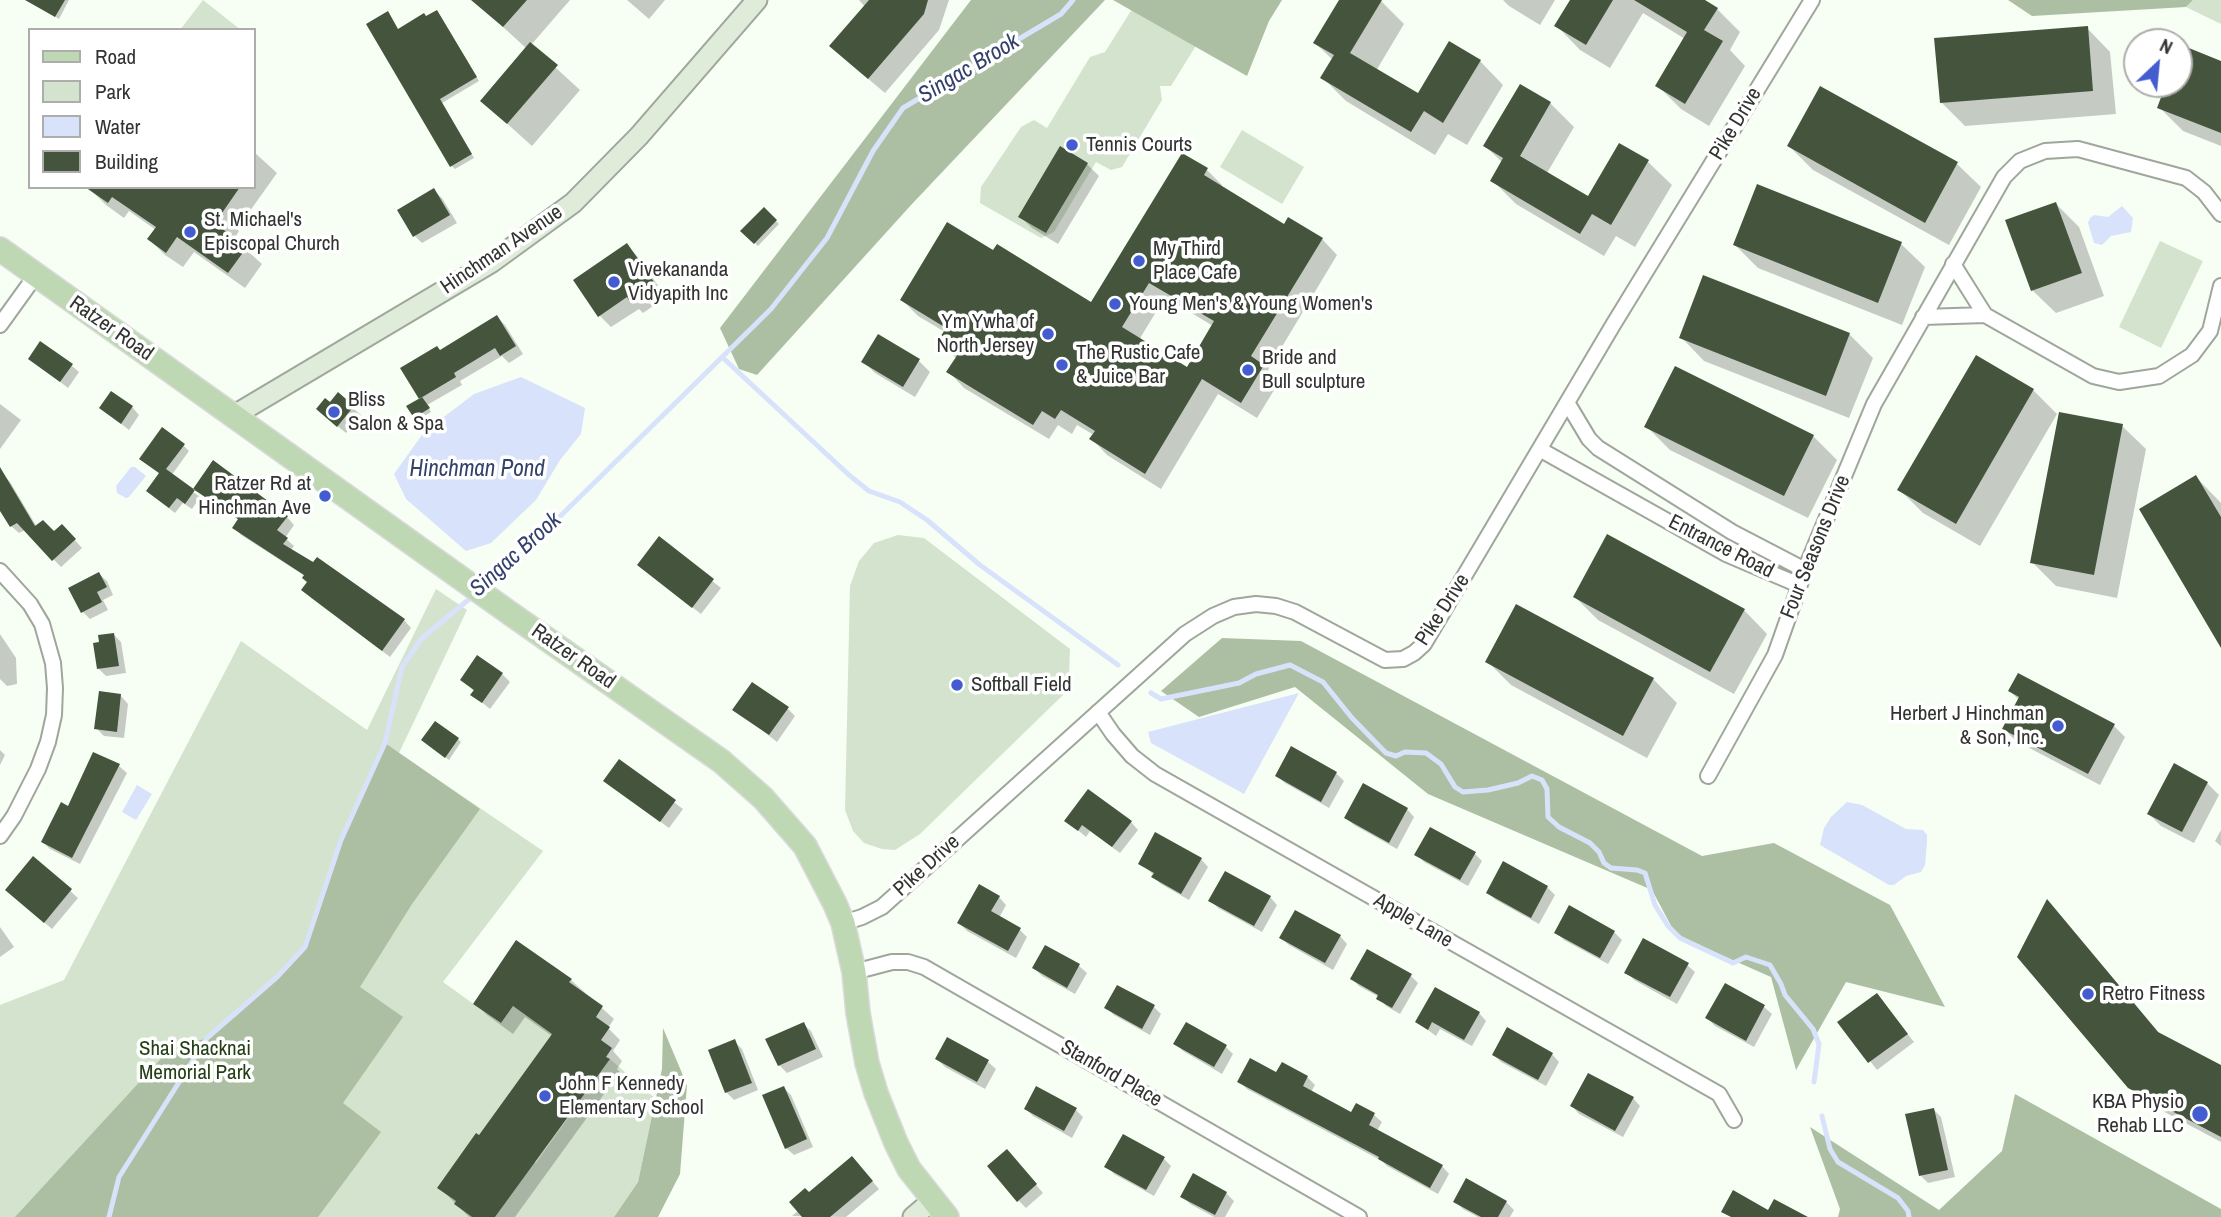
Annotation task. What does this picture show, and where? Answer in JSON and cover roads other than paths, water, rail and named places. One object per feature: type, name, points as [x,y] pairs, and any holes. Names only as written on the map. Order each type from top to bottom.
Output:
[{"type":"main road","name":"Ratzer Road","points":[[0,249],[721,761],[763,797],[805,846],[843,923],[854,972],[867,1063],[876,1093],[909,1169],[940,1209]]},
{"type":"street","name":"Hinchman Avenue","points":[[233,416],[492,262],[573,203],[639,136],[757,0]]},
{"type":"street","name":"Pike Drive","points":[[843,923],[862,918],[882,907],[1192,628],[1213,616],[1234,607],[1255,604],[1276,606],[1295,612],[1385,660],[1403,659],[1415,653],[1424,643],[1613,325],[1812,0]]},
{"type":"street","name":"Four Seasons Drive","points":[[1708,776],[1775,655],[1805,570],[1874,404],[2004,177],[2020,161],[2045,151],[2078,149],[2186,178],[2204,192],[2221,214]]},
{"type":"street","points":[[1953,264],[1985,315],[2093,376],[2119,382],[2159,376],[2192,355],[2210,331],[2221,286]]},
{"type":"street","points":[[0,325],[36,275]]},
{"type":"street","points":[[1923,317],[1985,315]]},
{"type":"street","name":"Entrance Road","points":[[1568,404],[1589,439],[1598,448],[1732,532],[1805,570]]},
{"type":"street","name":"Entrance Road","points":[[1541,450],[1726,554],[1800,586]]},
{"type":"street","name":"Entrance Road","points":[[1644,507],[1656,483]]},
{"type":"street","points":[[0,571],[30,604],[42,624],[53,663],[55,688],[54,715],[38,769],[14,816],[0,836]]},
{"type":"street","name":"Apple Lane","points":[[1098,712],[1132,756],[1163,779],[1719,1094],[1734,1119]]},
{"type":"street","name":"Stanford Place","points":[[854,972],[892,962],[908,962],[924,967],[1359,1217]]},
{"type":"street","points":[[913,1217],[940,1209]]},
{"type":"water","points":[[2122,206],[2133,218],[2131,232],[2111,236],[2102,245],[2094,243],[2088,223],[2090,218],[2094,215],[2108,217]]},
{"type":"water","name":"Hinchman Pond","points":[[521,377],[585,408],[581,434],[560,460],[536,500],[491,543],[466,551],[406,499],[394,474],[424,432],[474,394]]},
{"type":"water","points":[[131,467],[146,476],[126,498],[117,493],[116,486]]},
{"type":"water","points":[[1299,693],[1244,794],[1151,743],[1148,732]]},
{"type":"water","points":[[137,785],[152,794],[136,820],[122,812]]},
{"type":"water","points":[[1847,802],[1862,805],[1906,829],[1923,830],[1927,835],[1927,843],[1925,865],[1921,872],[1889,885],[1820,845],[1824,828]]},
{"type":"waterway","name":"Singac Brook","points":[[483,587],[532,544],[771,309],[827,238],[873,151],[903,108],[1061,14],[1073,0]]},
{"type":"waterway","points":[[722,357],[869,491],[900,502],[927,520],[980,565],[1118,665]]},
{"type":"waterway","name":"Singac Brook","points":[[109,1217],[119,1177],[207,1038],[277,977],[305,947],[341,840],[385,743],[402,667],[422,638],[473,596]]},
{"type":"waterway","points":[[1151,693],[1161,699],[1239,683],[1256,674],[1290,665],[1323,682],[1352,718],[1386,753],[1396,756],[1405,752],[1426,753],[1441,764],[1455,787],[1463,792],[1488,790],[1518,783],[1532,776],[1542,780],[1547,789],[1548,817],[1559,827],[1590,843],[1599,852],[1604,863],[1611,868],[1645,873],[1655,905],[1668,926],[1680,938],[1733,963],[1746,957],[1770,965],[1785,995],[1813,1029],[1819,1044],[1814,1082]]},
{"type":"waterway","points":[[1822,1116],[1830,1149],[1838,1162],[1898,1198],[1908,1211],[1909,1217]]},
{"type":"place","name":"Tennis Courts","points":[[1072,145]]},
{"type":"place","name":"St. Michael's Episcopal Church","points":[[190,232]]},
{"type":"place","name":"My Third Place Cafe","points":[[1139,261]]},
{"type":"place","name":"Vivekananda Vidyapith Inc","points":[[614,282]]},
{"type":"place","name":"Young Men's & Young Women's","points":[[1115,304]]},
{"type":"place","name":"Ym Ywha of North Jersey","points":[[1048,334]]},
{"type":"place","name":"The Rustic Cafe & Juice Bar","points":[[1062,365]]},
{"type":"place","name":"Bride and Bull sculpture","points":[[1248,370]]},
{"type":"place","name":"Bliss Salon & Spa","points":[[334,412]]},
{"type":"place","name":"Ratzer Rd at Hinchman Ave","points":[[325,496]]},
{"type":"place","name":"Softball Field","points":[[957,685]]},
{"type":"place","name":"Herbert J Hinchman & Son, Inc.","points":[[2058,726]]},
{"type":"place","name":"Retro Fitness","points":[[2088,994]]},
{"type":"place","name":"John F Kennedy Elementary School","points":[[545,1096]]},
{"type":"place","name":"KBA Physio Rehab LLC","points":[[2200,1114]]},
{"type":"park label","name":"Shai Shacknai Memorial Park","points":[[195,1061]]}]
